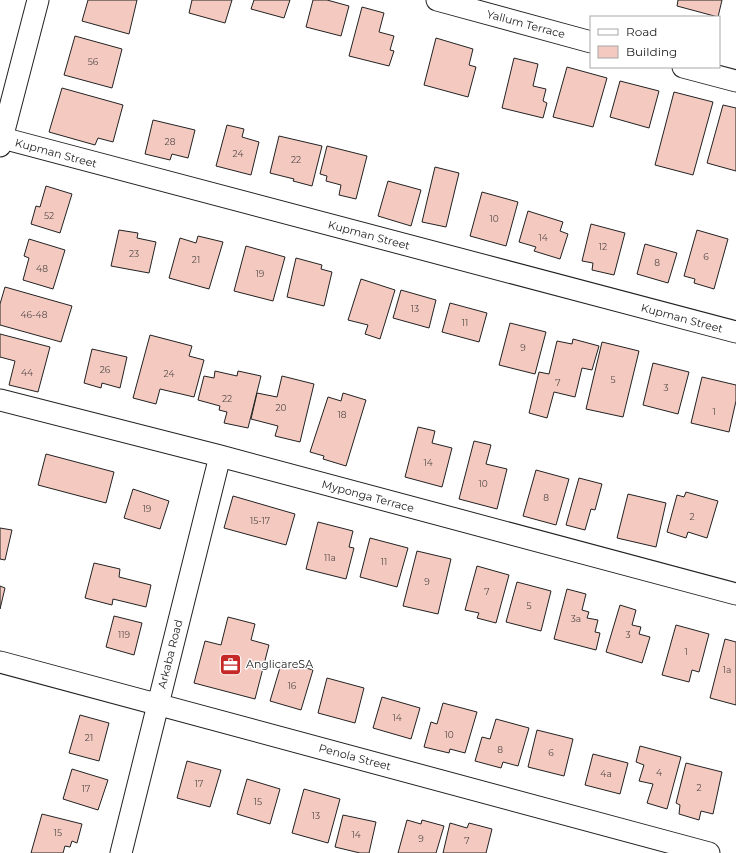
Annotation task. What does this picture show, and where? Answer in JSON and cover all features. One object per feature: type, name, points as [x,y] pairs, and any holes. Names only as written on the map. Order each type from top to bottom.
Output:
[{"type":"street","points":[[1,142],[38,0]]},
{"type":"street","name":"Yallum Terrace","points":[[437,0],[590,42]]},
{"type":"street","points":[[687,68],[736,81]]},
{"type":"street","name":"Kupman Street","points":[[1,142],[736,332]]},
{"type":"street","name":"Myponga Terrace","points":[[0,400],[220,456],[736,594]]},
{"type":"street","name":"Arkaba Road","points":[[121,853],[220,456]]},
{"type":"street","name":"Penola Street","points":[[0,662],[709,853]]},
{"type":"building","points":[[88,0],[137,0],[129,34],[82,21]]},
{"type":"building","points":[[192,0],[232,0],[225,23],[189,13]]},
{"type":"building","points":[[254,0],[290,0],[284,18],[251,9]]},
{"type":"building","points":[[313,0],[327,0],[349,6],[341,36],[306,27]]},
{"type":"building","points":[[678,0],[722,0],[718,16],[677,6]]},
{"type":"building","points":[[362,7],[384,13],[379,32],[394,36],[390,50],[394,51],[389,66],[349,56]]},
{"type":"building","points":[[75,36],[122,49],[112,88],[64,75]]},
{"type":"building","points":[[436,38],[473,49],[469,65],[476,67],[468,97],[424,85]]},
{"type":"building","points":[[514,58],[538,64],[533,86],[546,89],[543,101],[547,103],[543,118],[502,108]]},
{"type":"building","points":[[567,67],[607,78],[593,127],[553,117]]},
{"type":"building","points":[[620,81],[659,91],[649,128],[610,117]]},
{"type":"building","points":[[62,88],[123,105],[113,142],[98,138],[95,145],[49,132]]},
{"type":"building","points":[[674,92],[713,102],[693,175],[655,165]]},
{"type":"building","points":[[723,105],[736,108],[736,171],[707,163]]},
{"type":"building","points":[[153,120],[195,130],[188,158],[172,154],[170,160],[145,154]]},
{"type":"building","points":[[227,125],[244,129],[242,137],[259,142],[251,175],[216,166]]},
{"type":"building","points":[[279,136],[322,146],[312,186],[293,181],[294,179],[270,173]]},
{"type":"building","points":[[327,146],[367,156],[356,199],[339,195],[341,185],[326,181],[327,176],[320,174]]},
{"type":"building","points":[[435,167],[459,173],[446,227],[422,222]]},
{"type":"building","points":[[388,181],[421,190],[411,226],[378,216]]},
{"type":"building","points":[[46,186],[72,194],[60,233],[31,224],[36,206],[40,207]]},
{"type":"building","points":[[482,192],[518,202],[506,246],[470,236]]},
{"type":"building","points":[[528,211],[563,222],[560,231],[568,234],[560,259],[534,251],[536,247],[519,242]]},
{"type":"building","points":[[591,224],[625,233],[614,275],[592,270],[593,263],[582,261]]},
{"type":"building","points":[[119,230],[138,233],[137,238],[156,242],[149,273],[111,266]]},
{"type":"building","points":[[697,230],[728,239],[714,289],[694,283],[695,279],[684,276]]},
{"type":"building","points":[[198,236],[223,242],[209,289],[169,278],[180,238],[196,243]]},
{"type":"building","points":[[29,239],[65,250],[53,289],[23,280],[29,258],[24,256]]},
{"type":"building","points":[[645,244],[677,253],[668,283],[637,274]]},
{"type":"building","points":[[246,246],[285,257],[273,301],[234,291]]},
{"type":"building","points":[[296,258],[322,265],[321,269],[332,272],[324,306],[287,297]]},
{"type":"building","points":[[361,279],[395,290],[380,339],[365,334],[368,325],[348,320]]},
{"type":"building","points":[[5,287],[72,306],[61,342],[0,325],[0,304]]},
{"type":"building","points":[[401,290],[436,300],[429,328],[393,318]]},
{"type":"building","points":[[450,303],[487,313],[479,342],[442,332]]},
{"type":"building","points":[[510,323],[546,332],[535,374],[499,365]]},
{"type":"building","points":[[0,334],[50,347],[38,392],[9,385],[15,361],[0,357]]},
{"type":"building","points":[[150,335],[192,346],[189,356],[204,360],[194,397],[160,389],[156,404],[133,398]]},
{"type":"building","points":[[573,339],[599,346],[592,370],[582,368],[575,397],[554,392],[547,418],[529,413],[539,372],[549,374],[557,341],[572,344]]},
{"type":"building","points":[[602,342],[639,351],[623,417],[586,409]]},
{"type":"building","points":[[92,349],[127,357],[120,388],[102,383],[101,388],[84,383]]},
{"type":"building","points":[[653,363],[689,372],[678,414],[643,405]]},
{"type":"building","points":[[215,371],[237,376],[238,371],[261,376],[248,428],[224,423],[227,412],[219,410],[220,406],[198,400],[204,376],[214,378]]},
{"type":"building","points":[[282,376],[314,384],[300,442],[275,436],[278,426],[251,419],[257,393],[277,397]]},
{"type":"building","points":[[702,377],[736,385],[736,401],[729,432],[691,423]]},
{"type":"building","points":[[343,393],[366,400],[346,466],[323,459],[324,456],[310,452],[328,397],[341,401]]},
{"type":"building","points":[[418,427],[435,431],[432,443],[452,448],[442,487],[405,477]]},
{"type":"building","points":[[474,441],[491,445],[486,464],[507,469],[497,509],[459,499]]},
{"type":"building","points":[[46,454],[114,472],[106,503],[38,485]]},
{"type":"building","points":[[536,470],[569,479],[556,525],[523,516]]},
{"type":"building","points":[[579,478],[602,484],[595,510],[591,509],[585,530],[566,525]]},
{"type":"building","points":[[133,489],[169,501],[160,529],[124,518]]},
{"type":"building","points":[[686,492],[718,501],[707,538],[688,532],[686,538],[667,532],[677,495],[684,497]]},
{"type":"building","points":[[628,494],[666,503],[656,547],[617,538]]},
{"type":"building","points":[[233,496],[295,514],[286,545],[224,528]]},
{"type":"building","points":[[318,522],[353,531],[349,547],[354,548],[346,579],[306,569]]},
{"type":"building","points":[[0,528],[12,530],[5,560],[0,559]]},
{"type":"building","points":[[370,538],[408,548],[397,587],[360,577]]},
{"type":"building","points":[[417,551],[451,559],[438,614],[403,606]]},
{"type":"building","points":[[94,563],[120,569],[119,577],[151,585],[146,607],[113,599],[112,605],[85,598]]},
{"type":"building","points":[[477,566],[509,575],[496,623],[477,618],[479,613],[465,610]]},
{"type":"building","points":[[517,582],[551,591],[541,631],[506,622]]},
{"type":"building","points":[[0,586],[5,588],[0,609]]},
{"type":"building","points":[[567,589],[586,594],[582,610],[589,612],[587,618],[598,620],[595,632],[600,633],[596,650],[554,639]]},
{"type":"building","points":[[620,605],[636,610],[632,625],[641,627],[639,634],[650,637],[642,663],[606,652]]},
{"type":"building","points":[[114,616],[142,623],[134,655],[106,647]]},
{"type":"building","name":"AnglicareSA","points":[[228,617],[255,624],[251,640],[269,645],[255,699],[194,683],[205,641],[221,645]]},
{"type":"building","points":[[676,625],[709,634],[699,672],[692,670],[689,682],[662,675]]},
{"type":"building","points":[[725,639],[736,642],[736,705],[710,698]]},
{"type":"building","points":[[282,661],[313,670],[301,710],[270,701]]},
{"type":"building","points":[[327,678],[364,688],[355,723],[318,713]]},
{"type":"building","points":[[382,697],[420,708],[411,739],[373,728]]},
{"type":"building","points":[[443,703],[477,712],[465,753],[450,749],[449,753],[424,747],[431,722],[437,724]]},
{"type":"building","points":[[80,715],[109,723],[99,761],[69,753]]},
{"type":"building","points":[[496,719],[529,728],[518,766],[503,762],[501,768],[475,761],[482,737],[490,739]]},
{"type":"building","points":[[537,730],[573,739],[564,776],[528,767]]},
{"type":"building","points":[[640,746],[681,757],[667,809],[647,803],[653,784],[639,781],[644,765],[636,762]]},
{"type":"building","points":[[593,754],[628,763],[620,794],[585,785]]},
{"type":"building","points":[[187,761],[221,770],[210,807],[177,798]]},
{"type":"building","points":[[686,763],[722,772],[713,814],[701,811],[699,820],[679,814],[680,805],[676,803]]},
{"type":"building","points":[[72,769],[108,780],[98,810],[63,799]]},
{"type":"building","points":[[247,779],[280,789],[270,824],[237,814]]},
{"type":"building","points":[[304,789],[340,799],[328,843],[292,833]]},
{"type":"building","points":[[42,814],[82,824],[77,843],[72,841],[70,847],[65,846],[63,853],[31,853]]},
{"type":"building","points":[[343,815],[376,822],[369,853],[360,853],[335,847]]},
{"type":"building","points":[[407,820],[421,824],[422,820],[444,826],[436,853],[398,853]]},
{"type":"building","points":[[450,823],[467,828],[469,823],[492,829],[486,853],[443,853]]},
{"type":"place","name":"AnglicareSA","points":[[231,664]]}]
